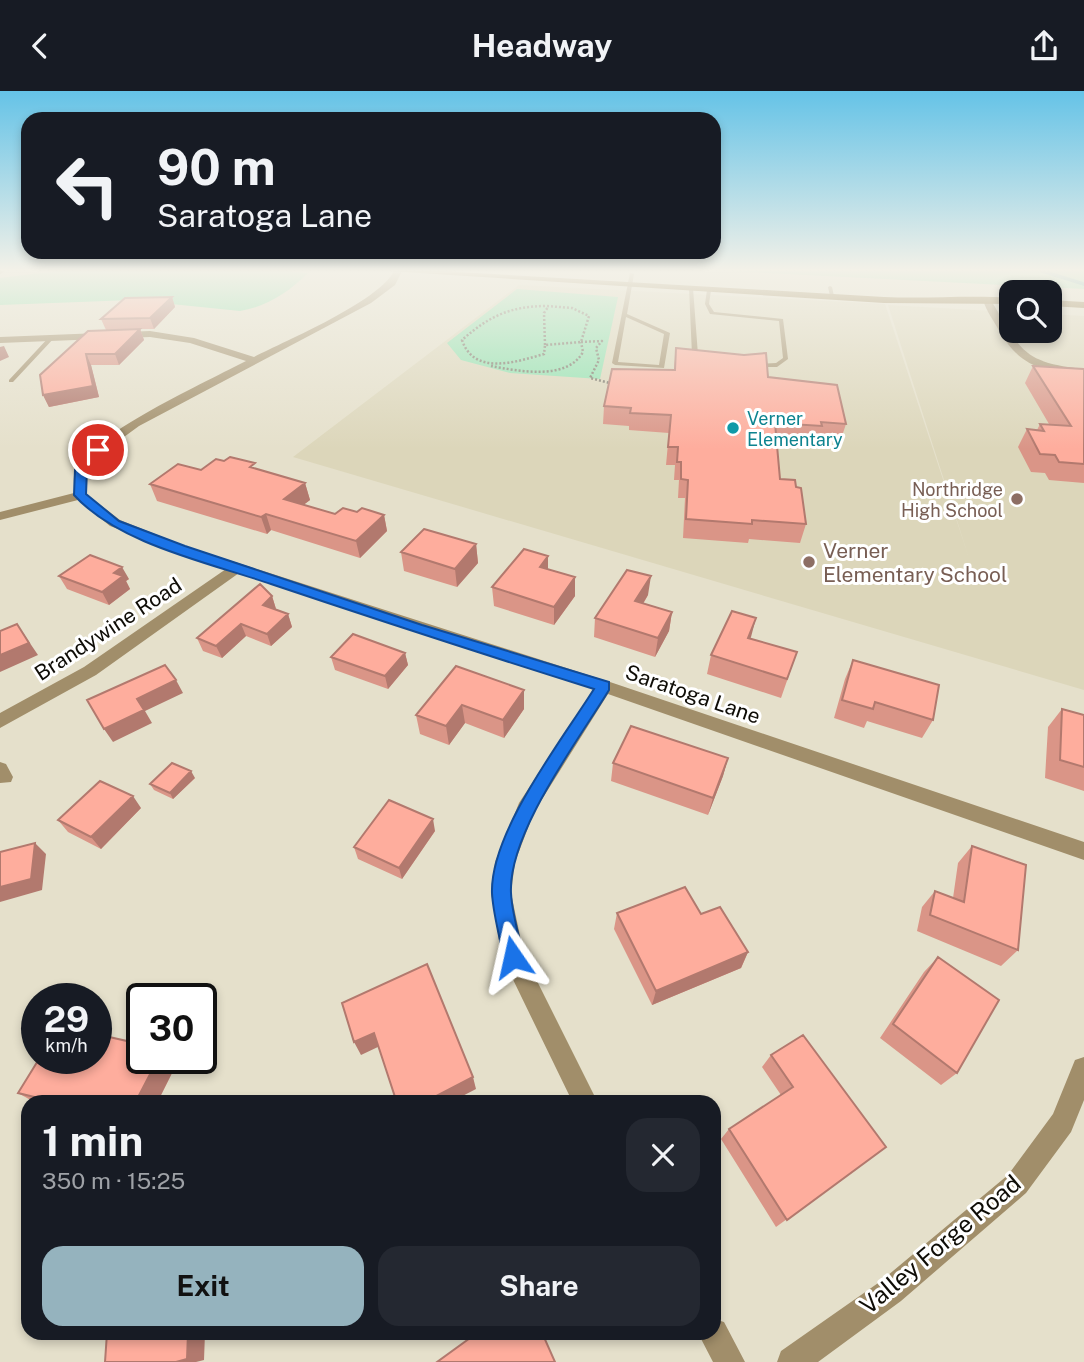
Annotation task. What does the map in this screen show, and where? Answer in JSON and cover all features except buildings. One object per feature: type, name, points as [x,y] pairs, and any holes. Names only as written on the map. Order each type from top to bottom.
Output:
[{"type":"street","points":[[0,516],[80,495],[81,470],[98,450],[135,423],[312,330]]},
{"type":"street","points":[[1004,330],[1016,352],[1024,358],[1051,369],[1084,372]]},
{"type":"street","points":[[0,339],[150,334],[191,339],[256,361]]},
{"type":"street","name":"Saratoga Lane","points":[[80,495],[115,523],[236,568],[604,686],[1084,851]]},
{"type":"street","name":"Brandywine Road","points":[[0,721],[90,671],[236,568]]},
{"type":"street","points":[[582,1095],[513,957],[501,893],[505,862],[527,809],[604,686]]},
{"type":"street","name":"Valley Forge Road","points":[[792,1362],[891,1291],[1017,1184],[1062,1123],[1084,1069]]},
{"type":"street","points":[[717,1340],[730,1362]]},
{"type":"lane","points":[[621,330],[615,363],[662,367],[667,333],[661,330]]},
{"type":"lane","points":[[694,330],[695,355],[709,362]]},
{"type":"lane","points":[[742,365],[768,367],[786,358],[782,330]]},
{"type":"lane","points":[[11,381],[52,337]]},
{"type":"path","points":[[474,330],[461,340],[468,357],[491,366],[528,372],[566,369],[579,359],[582,343],[580,338],[585,330]]},
{"type":"path","points":[[491,366],[544,354],[545,330]]},
{"type":"path","points":[[545,345],[602,341],[596,348],[599,360],[590,378],[625,384]]},
{"type":"shaded area","name":"Verner Elementary School","points":[[459,330],[894,330],[968,555],[896,330],[999,330],[999,343],[1062,343],[1062,330],[1084,330],[1084,690],[293,457]]},
{"type":"green space","points":[[463,330],[611,330],[600,379],[510,373],[461,360],[447,343]]},
{"type":"place","name":"Verner Elementary","points":[[733,428]]},
{"type":"place","name":"Northridge High School","points":[[1017,499]]},
{"type":"place","name":"Verner Elementary School","points":[[809,562]]},
{"type":"route","points":[[98,450],[81,470],[80,495],[115,523],[180,549],[417,628],[604,686],[527,809],[505,862],[501,893],[513,957]]}]
